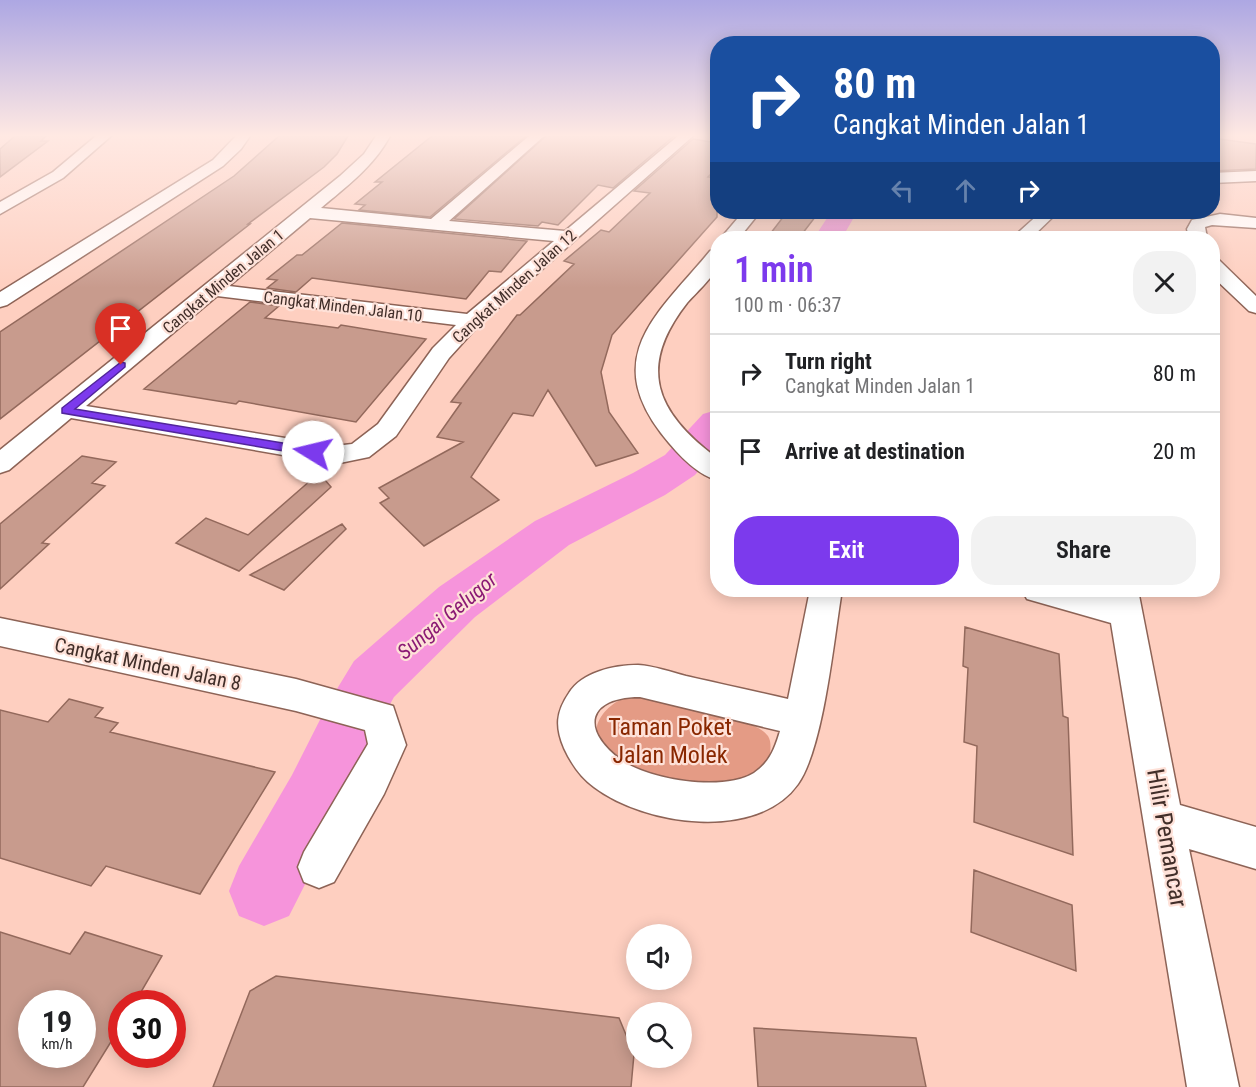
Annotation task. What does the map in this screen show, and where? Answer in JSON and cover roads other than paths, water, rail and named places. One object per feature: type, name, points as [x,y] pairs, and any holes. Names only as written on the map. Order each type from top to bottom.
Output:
[{"type":"street","points":[[0,209],[38,187]]},
{"type":"street","points":[[0,301],[181,187]]},
{"type":"street","name":"Cangkat Minden Jalan 1","points":[[0,464],[214,290],[334,187]]},
{"type":"street","points":[[435,224],[478,187]]},
{"type":"street","name":"Cangkat Minden Jalan 12","points":[[66,411],[335,455],[360,451],[387,430],[441,353],[472,321],[626,187]]},
{"type":"street","points":[[1220,191],[1256,190]]},
{"type":"street","points":[[305,212],[567,237]]},
{"type":"street","points":[[736,231],[746,219]]},
{"type":"street","points":[[1029,231],[1042,219]]},
{"type":"street","points":[[1196,231],[1198,224],[1206,220],[1227,219],[1256,223]]},
{"type":"street","points":[[710,264],[658,331],[647,353],[645,370],[649,389],[658,411],[684,444],[710,466]]},
{"type":"street","points":[[1220,273],[1256,308]]},
{"type":"street","name":"Cangkat Minden Jalan 10","points":[[214,290],[472,321]]},
{"type":"street","points":[[802,719],[640,681],[620,681],[604,685],[592,692],[580,706],[575,723],[578,739],[585,752],[615,779],[643,791],[705,802],[748,798],[772,785],[786,769],[802,719],[825,597]]},
{"type":"street","points":[[1089,597],[1125,602]]},
{"type":"street","name":"Hilir Pemancar","points":[[1125,602],[1213,1087]]},
{"type":"street","name":"Cangkat Minden Jalan 8","points":[[0,632],[296,695],[380,718],[387,745],[370,780],[319,867]]},
{"type":"street","points":[[1163,821],[1256,848]]},
{"type":"waterway","name":"Sungai Gelugor","points":[[832,231],[840,219]]},
{"type":"waterway","name":"Sungai Gelugor","points":[[264,891],[315,797],[350,721],[374,679],[457,602],[552,533],[649,484],[680,465],[710,431]]},
{"type":"park label","name":"Taman Poket Jalan Molek","points":[[670,741]]}]
